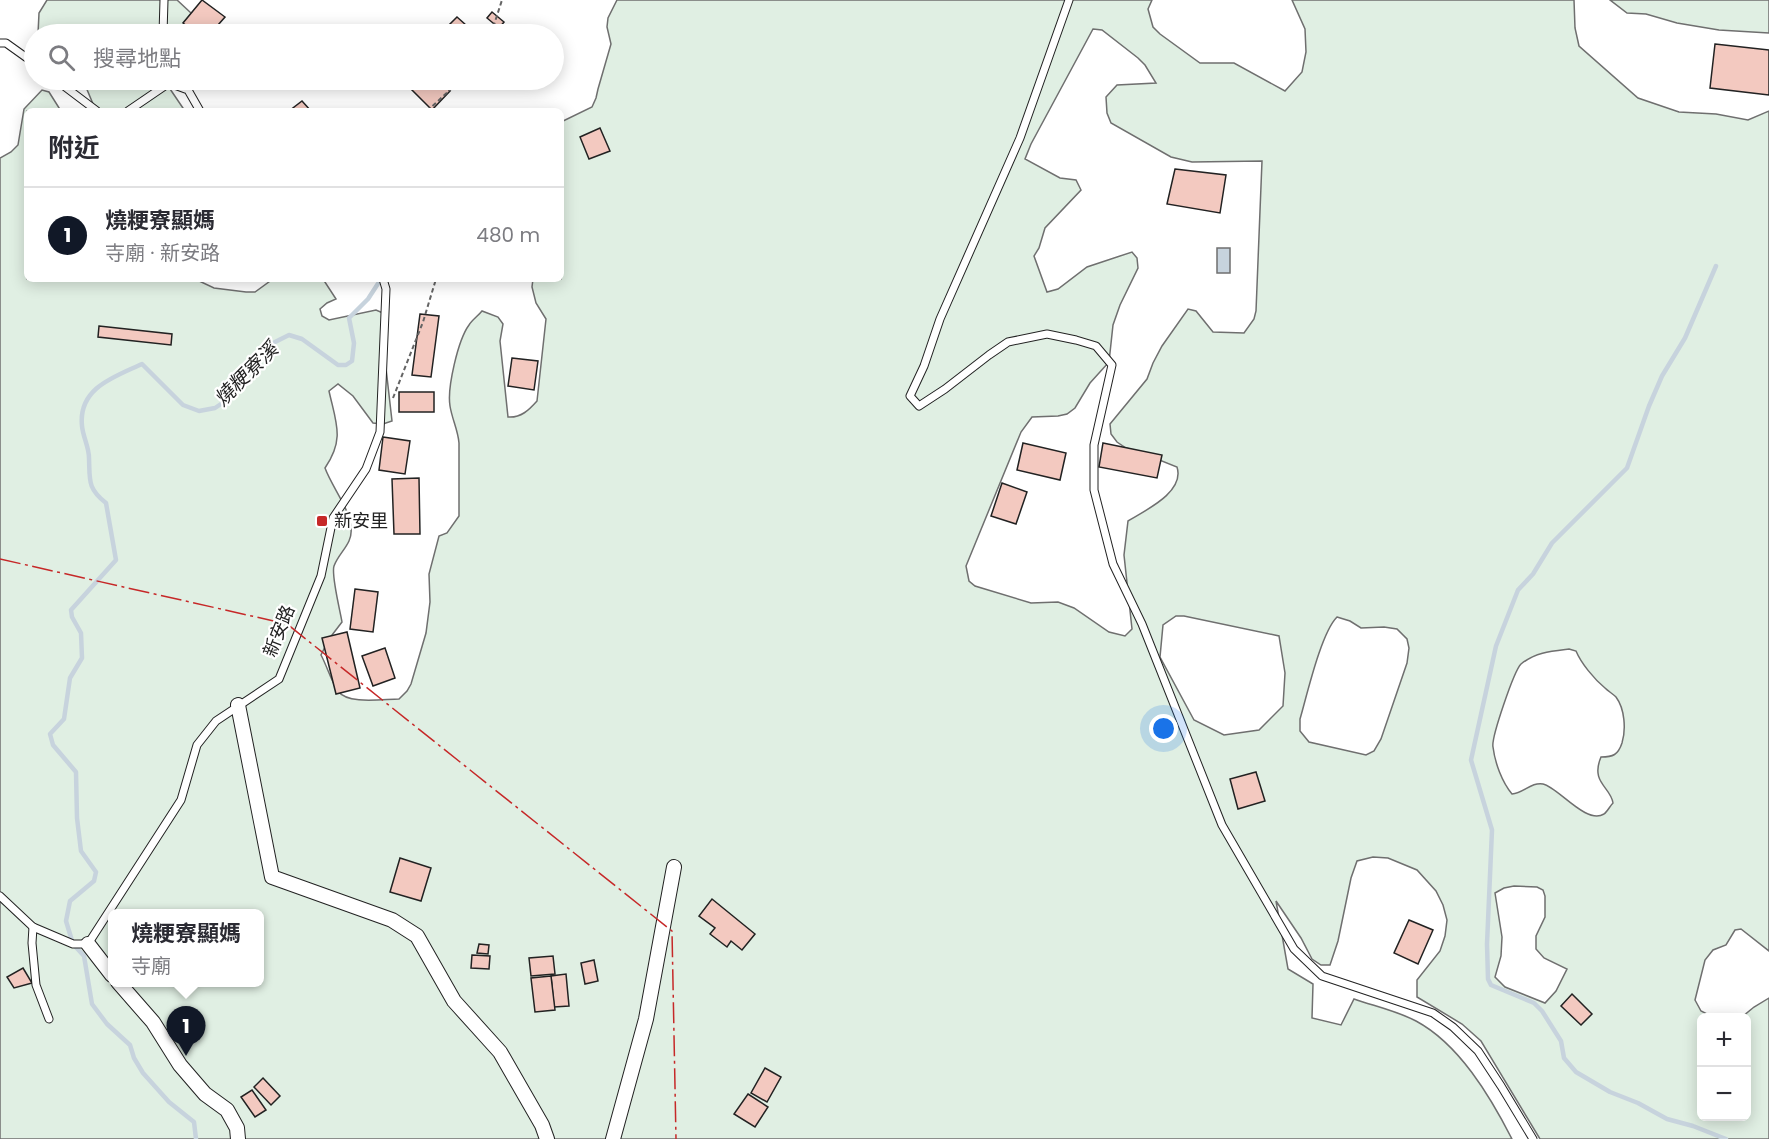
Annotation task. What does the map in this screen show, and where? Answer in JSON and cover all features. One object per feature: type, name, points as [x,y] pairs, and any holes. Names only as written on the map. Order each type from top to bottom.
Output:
[{"type":"street","points":[[238,705],[272,877],[392,920],[417,936],[454,1001],[500,1052],[548,1139]]},
{"type":"street","points":[[613,1139],[646,1019],[674,867]]},
{"type":"street","points":[[88,944],[108,970]]},
{"type":"street","points":[[122,987],[153,1022],[180,1065],[205,1094],[227,1110],[237,1128],[238,1139]]},
{"type":"lane","points":[[163,24],[164,0]]},
{"type":"lane","points":[[1069,0],[1020,138],[940,319],[924,366],[910,396],[919,406],[945,390],[1008,342],[1047,334],[1096,346],[1112,365],[1094,445],[1096,500],[1113,564],[1142,624],[1222,825],[1294,949],[1322,976],[1433,1013],[1453,1027],[1478,1051],[1533,1139]]},
{"type":"lane","points":[[0,43],[6,44],[24,56]]},
{"type":"lane","points":[[69,90],[93,108]]},
{"type":"lane","points":[[132,108],[156,90]]},
{"type":"lane","points":[[188,90],[198,108]]},
{"type":"lane","name":"新安路","points":[[111,909],[181,800],[197,745],[216,721],[279,679],[321,576],[333,518],[366,469],[380,432],[386,289],[384,282]]},
{"type":"lane","points":[[0,896],[33,927],[73,944],[88,944]]},
{"type":"lane","name":"新安路","points":[[88,944],[108,913]]},
{"type":"lane","points":[[33,927],[32,943],[36,986],[49,1018]]},
{"type":"path","points":[[494,24],[502,0]]},
{"type":"path","points":[[430,108],[449,90]]},
{"type":"path","points":[[393,399],[423,322],[435,282]]},
{"type":"green space","points":[[47,0],[177,0],[191,13],[190,24],[38,24],[39,13]]},
{"type":"green space","points":[[617,0],[1152,0],[1148,9],[1153,27],[1200,63],[1234,63],[1285,91],[1302,72],[1306,52],[1305,29],[1292,0],[1574,0],[1575,28],[1579,46],[1638,98],[1679,112],[1716,114],[1748,120],[1769,111],[1769,951],[1741,929],[1735,930],[1726,945],[1713,950],[1705,960],[1695,1000],[1701,1011],[1705,1013],[1697,1013],[1697,1121],[1751,1121],[1751,1013],[1747,1013],[1769,998],[1769,1139],[1540,1139],[1481,1041],[1462,1024],[1417,997],[1417,980],[1440,951],[1445,936],[1447,920],[1436,891],[1417,870],[1388,858],[1373,857],[1357,861],[1330,965],[1321,965],[1312,959],[1276,901],[1288,969],[1313,984],[1312,1018],[1341,1025],[1354,999],[1416,1021],[1446,1043],[1472,1072],[1512,1139],[0,1139],[0,158],[18,145],[24,109],[24,282],[201,282],[214,288],[255,292],[269,282],[325,282],[336,299],[320,309],[322,316],[329,320],[376,310],[383,313],[382,333],[392,421],[383,424],[373,423],[353,396],[338,384],[329,391],[336,422],[337,439],[325,468],[348,513],[351,534],[333,570],[342,622],[329,639],[321,655],[338,691],[343,695],[357,700],[399,699],[411,684],[426,633],[430,602],[429,574],[439,536],[447,533],[459,516],[459,443],[450,398],[457,352],[469,325],[482,311],[498,317],[503,324],[500,341],[508,417],[521,415],[537,401],[546,319],[536,303],[532,287],[533,282],[564,282],[564,121],[592,107],[611,44],[607,27],[608,18]],"holes":[[[1093,29],[1102,30],[1138,58],[1156,83],[1117,85],[1106,97],[1107,113],[1111,123],[1171,157],[1192,162],[1262,161],[1254,319],[1244,333],[1213,332],[1196,311],[1188,309],[1162,346],[1147,379],[1110,424],[1111,434],[1117,442],[1126,448],[1177,467],[1178,476],[1170,492],[1154,506],[1128,521],[1124,555],[1132,629],[1125,636],[1109,632],[1074,608],[1058,602],[1031,603],[975,586],[969,581],[966,566],[1021,432],[1032,417],[1058,416],[1067,414],[1075,408],[1090,383],[1109,362],[1113,325],[1138,268],[1137,258],[1132,252],[1087,267],[1058,289],[1047,292],[1034,256],[1045,228],[1081,190],[1076,180],[1060,178],[1025,159]],[[1176,616],[1279,636],[1285,673],[1283,706],[1259,730],[1224,735],[1194,720],[1160,657],[1163,625]],[[1337,617],[1361,628],[1397,629],[1407,639],[1409,648],[1407,663],[1381,739],[1374,751],[1366,755],[1309,742],[1300,731],[1300,719],[1315,665],[1325,636]],[[1569,649],[1576,651],[1592,676],[1616,697],[1624,720],[1624,732],[1619,750],[1609,756],[1601,757],[1598,766],[1599,779],[1613,803],[1604,814],[1597,816],[1581,810],[1543,784],[1512,794],[1497,766],[1493,747],[1499,719],[1513,679],[1521,664],[1550,651]],[[1514,886],[1537,887],[1543,890],[1545,917],[1536,936],[1536,949],[1544,958],[1567,969],[1556,991],[1545,1003],[1505,987],[1495,977],[1501,956],[1502,937],[1495,893]]]},
{"type":"green space","points":[[1610,0],[1769,0],[1769,33],[1719,30],[1677,23],[1646,14],[1627,13]]},
{"type":"green space","points":[[42,90],[49,92],[59,108],[25,108]]},
{"type":"green space","points":[[87,90],[171,90],[183,108],[95,108]]},
{"type":"shaded area","points":[[1217,248],[1230,248],[1230,273],[1217,273]]},
{"type":"building","points":[[202,0],[225,17],[219,24],[183,23]]},
{"type":"building","points":[[492,12],[504,22],[494,24],[487,18]]},
{"type":"building","points":[[457,17],[465,24],[450,24]]},
{"type":"building","points":[[1715,44],[1769,50],[1769,95],[1710,88]]},
{"type":"building","points":[[412,90],[450,91],[434,108],[430,108]]},
{"type":"building","points":[[302,101],[308,108],[293,108]]},
{"type":"building","points":[[600,128],[610,151],[589,159],[580,137]]},
{"type":"building","points":[[1175,169],[1226,175],[1220,213],[1167,204]]},
{"type":"building","points":[[420,314],[439,316],[431,377],[412,375]]},
{"type":"building","points":[[99,326],[172,334],[171,345],[98,337]]},
{"type":"building","points":[[512,358],[538,361],[534,390],[508,386]]},
{"type":"building","points":[[399,392],[434,392],[434,412],[399,412]]},
{"type":"building","points":[[383,437],[410,441],[405,474],[379,470]]},
{"type":"building","points":[[1023,443],[1066,453],[1060,480],[1017,470]]},
{"type":"building","points":[[1103,443],[1162,455],[1157,478],[1099,467]]},
{"type":"building","points":[[419,478],[420,534],[394,534],[392,479]]},
{"type":"building","points":[[1002,483],[1027,492],[1016,524],[991,516]]},
{"type":"building","points":[[355,589],[378,592],[373,632],[350,629]]},
{"type":"building","points":[[347,632],[360,688],[336,694],[322,638]]},
{"type":"building","points":[[385,648],[395,678],[373,686],[362,656]]},
{"type":"building","points":[[1256,772],[1265,801],[1238,809],[1230,779]]},
{"type":"building","points":[[400,858],[431,868],[421,901],[390,892]]},
{"type":"building","points":[[712,899],[755,934],[742,950],[731,941],[727,947],[710,934],[715,928],[699,916]]},
{"type":"building","points":[[1409,920],[1433,930],[1418,964],[1394,953]]},
{"type":"building","points":[[479,944],[489,945],[488,954],[477,953]]},
{"type":"building","points":[[472,955],[490,956],[489,969],[471,968]]},
{"type":"building","points":[[553,956],[555,974],[531,976],[529,958]]},
{"type":"building","points":[[594,960],[598,981],[585,984],[581,963]]},
{"type":"building","points":[[23,968],[32,983],[14,988],[7,977]]},
{"type":"building","points":[[566,974],[569,1006],[554,1007],[551,976]]},
{"type":"building","points":[[551,976],[555,1010],[535,1012],[531,978]]},
{"type":"building","points":[[1572,994],[1592,1014],[1581,1025],[1561,1006]]},
{"type":"building","points":[[765,1068],[781,1077],[767,1102],[751,1093]]},
{"type":"building","points":[[263,1078],[280,1096],[271,1105],[254,1087]]},
{"type":"building","points":[[252,1090],[266,1110],[255,1117],[241,1097]]},
{"type":"building","points":[[748,1094],[768,1107],[755,1127],[734,1114]]},
{"type":"waterway","points":[[1716,266],[1685,338],[1662,376],[1627,468],[1552,543],[1533,574],[1518,590],[1496,646],[1471,760],[1492,830],[1487,944],[1488,979],[1491,985],[1534,1003],[1542,1011],[1561,1041],[1564,1058],[1576,1072],[1610,1092],[1638,1103],[1667,1119],[1726,1139]]},
{"type":"waterway","name":"燒粳寮溪","points":[[196,1139],[194,1122],[169,1102],[143,1073],[134,1058],[130,1045],[107,1024],[92,1004],[84,956],[73,944],[66,921],[70,901],[94,881],[96,872],[81,851],[77,818],[76,772],[53,745],[50,734],[64,719],[70,678],[82,658],[81,633],[72,617],[71,610],[116,560],[106,503],[95,493],[91,483],[82,413],[86,402],[100,386],[142,364],[183,405],[199,411],[215,408],[224,402],[249,365],[275,342],[289,335],[302,339],[338,365],[346,365],[352,361],[354,343],[349,318],[368,299],[379,282]]},
{"type":"power","points":[[0,559],[287,624],[672,931],[676,1139]]},
{"type":"place","name":"新安里","points":[[322,521]]},
{"type":"place","name":"燒粳寮顯媽","points":[[186,1056]]}]
